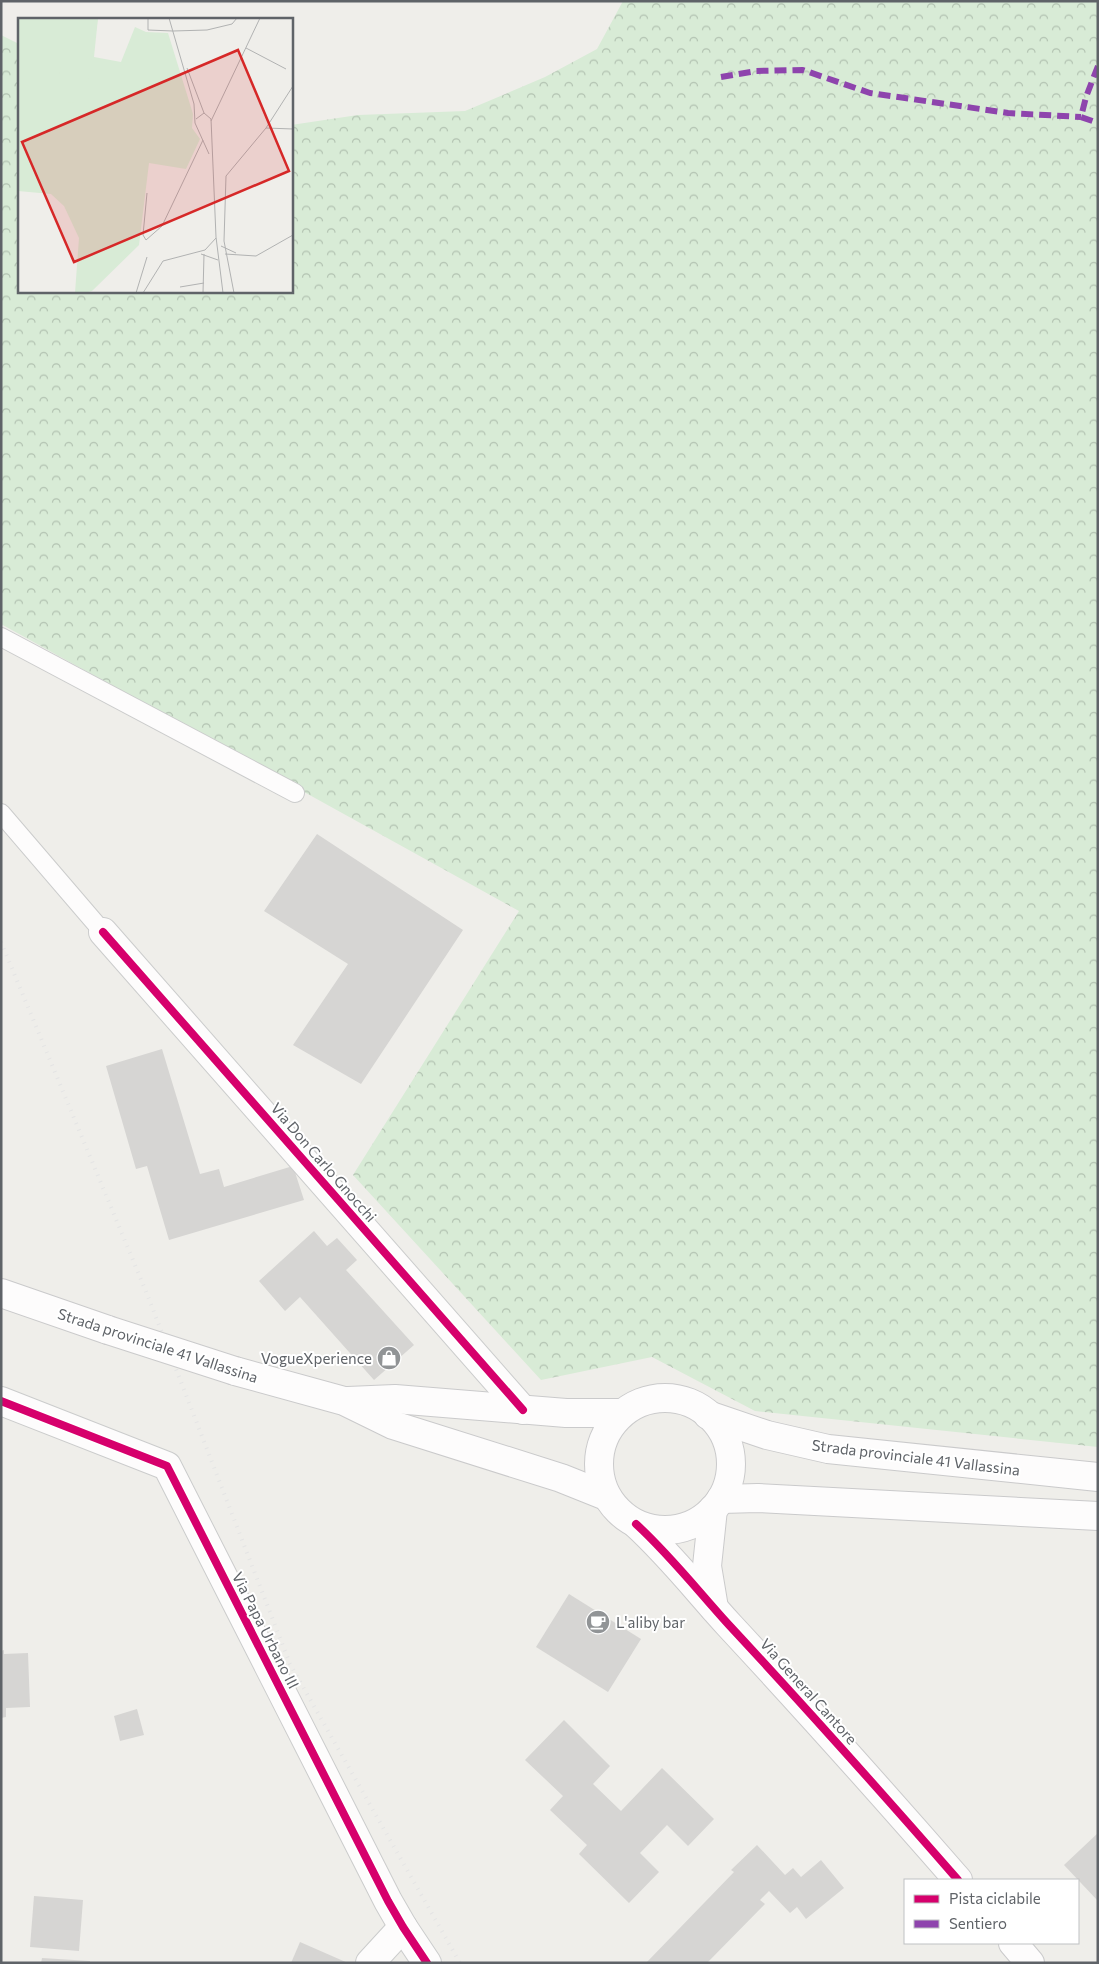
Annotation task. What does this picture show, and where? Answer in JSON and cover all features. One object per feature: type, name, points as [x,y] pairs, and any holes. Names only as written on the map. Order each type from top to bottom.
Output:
[{"type":"main road","name":"Via Don Carlo Gnocchi","points":[[103,932],[524,1410]]},
{"type":"main road","name":"Strada provinciale 41 Vallassina","points":[[1,1293],[235,1371],[344,1401],[393,1425],[561,1478],[606,1496]]},
{"type":"main road","points":[[714,1608],[707,1566],[717,1504],[729,1478],[731,1465],[730,1448],[718,1423],[693,1403],[673,1397],[646,1400],[621,1413],[603,1437],[598,1466],[606,1496],[620,1514],[636,1524],[656,1530],[679,1528],[694,1523],[717,1504],[758,1498],[1098,1516]]},
{"type":"main road","name":"Strada provinciale 41 Vallassina","points":[[344,1401],[395,1399],[566,1413],[621,1413]]},
{"type":"main road","name":"Via Papa Urbano III","points":[[1,1401],[167,1466],[403,1926],[428,1963]]},
{"type":"main road","name":"Strada provinciale 41 Vallassina","points":[[708,1414],[748,1429],[828,1449],[1098,1477]]},
{"type":"main road","name":"Via General Cantore","points":[[636,1524],[662,1548],[714,1608],[820,1722],[957,1879]]},
{"type":"main road","points":[[370,1963],[403,1926]]},
{"type":"main road","points":[[1013,1944],[1030,1963]]},
{"type":"lane","points":[[1,637],[295,794]]},
{"type":"lane","points":[[1,813],[103,932]]},
{"type":"green space","points":[[623,1],[1098,1],[1098,1447],[755,1411],[652,1357],[541,1380],[353,1175],[519,911],[1,624],[1,35],[18,44],[18,292],[292,292],[292,125],[358,115],[465,111],[545,77],[597,49]]},
{"type":"building","points":[[317,834],[463,930],[361,1084],[293,1045],[348,964],[264,911]]},
{"type":"building","points":[[162,1049],[200,1174],[219,1169],[224,1187],[293,1166],[304,1200],[169,1240],[147,1166],[136,1169],[106,1066]]},
{"type":"building","points":[[314,1231],[327,1246],[337,1238],[357,1260],[346,1270],[414,1345],[374,1380],[300,1297],[285,1311],[259,1281]]},
{"type":"building","points":[[569,1594],[641,1639],[608,1692],[536,1647]]},
{"type":"building","points":[[4,1650],[4,1654],[28,1653],[30,1707],[6,1708],[6,1717],[1,1718],[1,1651]]},
{"type":"building","points":[[137,1709],[144,1735],[120,1741],[114,1716]]},
{"type":"building","points":[[564,1720],[610,1766],[593,1784],[621,1811],[662,1768],[714,1819],[688,1846],[667,1825],[640,1853],[659,1872],[629,1903],[579,1854],[587,1845],[550,1810],[563,1796],[525,1760]]},
{"type":"building","points":[[1098,1833],[1098,1901],[1079,1879],[1064,1865]]},
{"type":"building","points":[[757,1845],[785,1875],[793,1868],[801,1877],[821,1860],[844,1888],[806,1919],[797,1907],[790,1913],[769,1891],[760,1900],[765,1904],[707,1963],[646,1963],[734,1872],[731,1870]]},
{"type":"building","points":[[34,1896],[83,1900],[79,1951],[30,1947]]},
{"type":"building","points":[[300,1942],[348,1963],[291,1963]]},
{"type":"building","points":[[42,1958],[90,1961],[90,1963],[41,1963]]},
{"type":"railway","points":[[1,942],[147,1294],[290,1664],[460,1963]]},
{"type":"marked path","points":[[1098,66],[1086,97],[1081,117],[1098,123]]},
{"type":"marked path","points":[[721,77],[756,71],[803,70],[870,93],[1008,113],[1081,117]]},
{"type":"cycle path","points":[[103,932],[523,1410]]},
{"type":"cycle path","points":[[1,1401],[167,1466],[388,1901],[427,1963]]},
{"type":"cycle path","points":[[636,1524],[672,1561],[845,1752],[957,1879]]},
{"type":"place","name":"VogueXperience","points":[[389,1358]]},
{"type":"place","name":"L'aliby bar","points":[[598,1622]]}]
